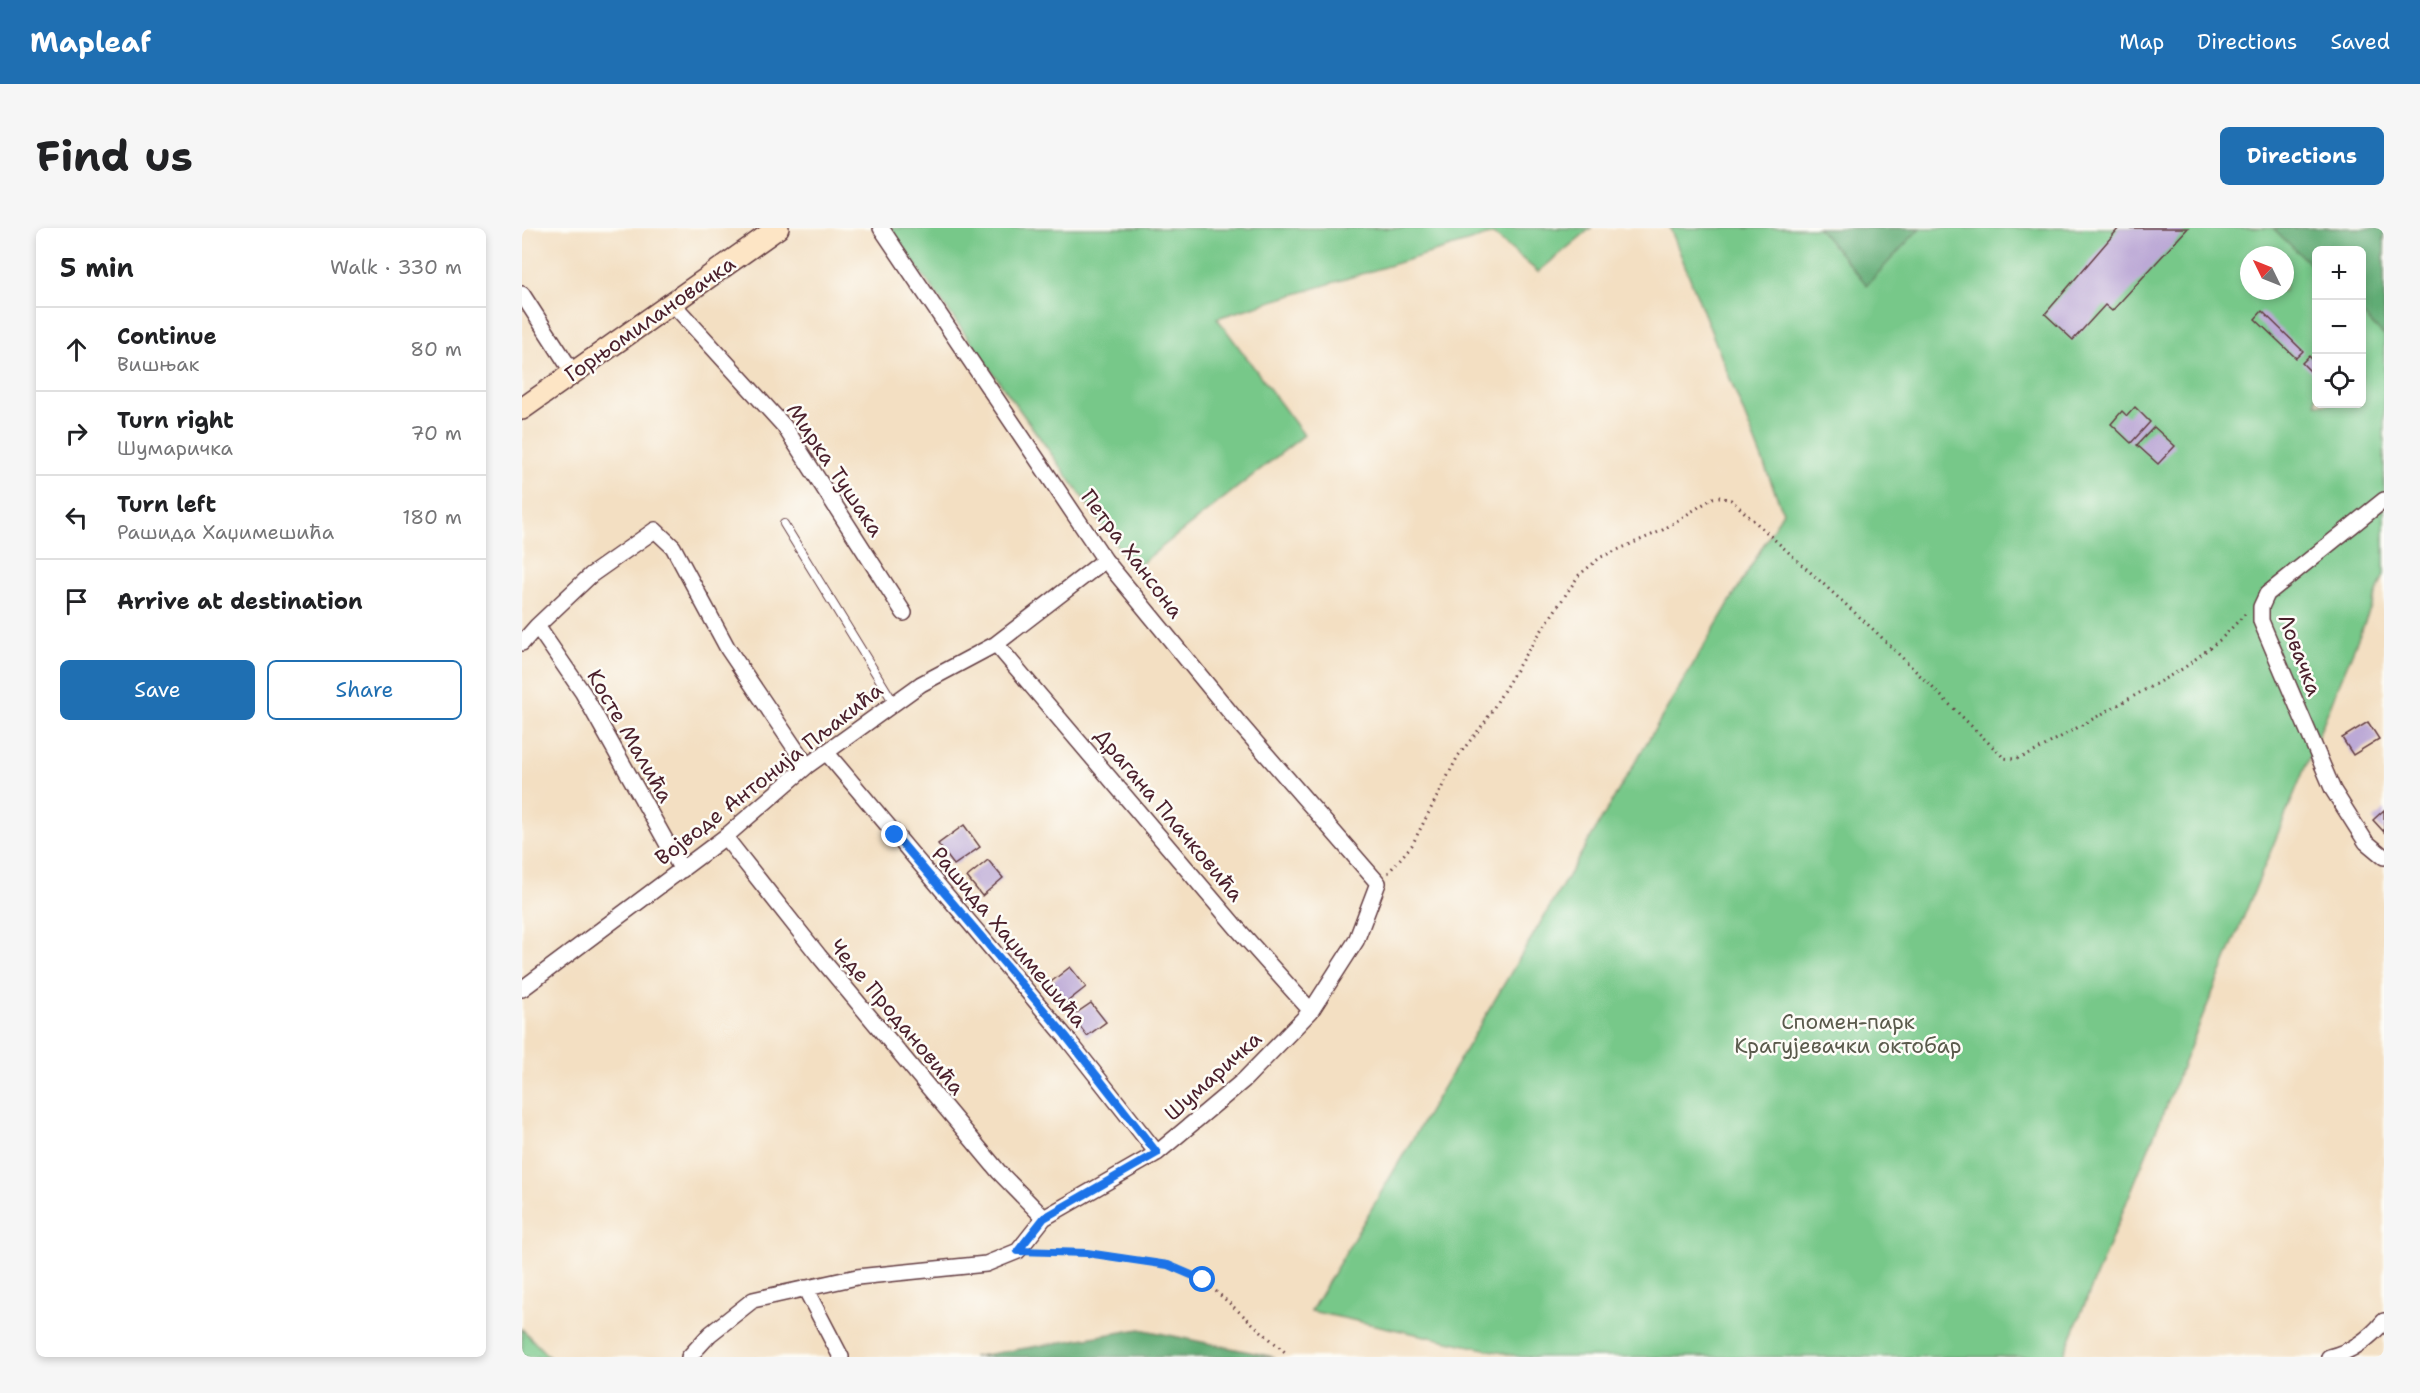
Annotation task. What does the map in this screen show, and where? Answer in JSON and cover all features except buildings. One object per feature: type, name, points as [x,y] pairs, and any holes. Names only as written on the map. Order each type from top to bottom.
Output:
[{"type":"main road","name":"Горњомилановачка","points":[[522,409],[778,228]]},
{"type":"street","name":"Петра Хансона","points":[[881,228],[1105,560],[1238,722],[1378,882]]},
{"type":"street","points":[[522,294],[573,373]]},
{"type":"street","name":"Мирка Тушака","points":[[673,304],[784,426],[904,613]]},
{"type":"street","name":"Ловачка","points":[[2382,503],[2267,594],[2261,607],[2261,621],[2333,790],[2366,842],[2384,856]]},
{"type":"street","points":[[522,643],[591,575],[655,530],[673,547],[728,649],[807,766]]},
{"type":"street","name":"Војводе Антонија Пљакића","points":[[522,988],[725,837],[826,752],[921,684],[996,644],[1105,560]]},
{"type":"street","name":"Косте Малића","points":[[537,626],[583,693],[682,870]]},
{"type":"street","name":"Драгана Плачковића","points":[[996,644],[1236,927],[1311,1011]]},
{"type":"street","name":"Рашида Хаџимешића","points":[[826,752],[1065,1035],[1157,1153]]},
{"type":"street","name":"Чеде Продановића","points":[[725,837],[819,956],[999,1172],[1044,1218]]},
{"type":"street","name":"Шумаричка","points":[[688,1357],[710,1334],[753,1300],[857,1277],[986,1264],[1018,1251],[1044,1218],[1157,1153],[1244,1080],[1311,1011],[1356,941],[1378,882]]},
{"type":"street","points":[[805,1288],[841,1357]]},
{"type":"street","points":[[2329,1357],[2342,1354],[2373,1334],[2384,1321]]},
{"type":"lane","points":[[784,524],[894,703]]},
{"type":"path","points":[[1378,882],[1396,866],[1412,845],[1458,756],[1485,722],[1525,655],[1579,575],[1601,557],[1660,531],[1713,498],[1731,500],[1876,632],[2004,758],[2009,759],[2020,758],[2032,753],[2184,668],[2221,639],[2248,612],[2261,607]]},
{"type":"path","points":[[1018,1251],[1087,1253],[1168,1265],[1203,1280],[1286,1353]]},
{"type":"green space","points":[[889,228],[1591,228],[1538,272],[1493,234],[1217,318],[1304,435],[1134,569]]},
{"type":"green space","name":"Спомен-парк Крагујевачки октобар","points":[[1670,228],[2384,228],[2384,575],[2063,1357],[1521,1357],[1311,1311],[1783,512]]},
{"type":"green space","points":[[1818,228],[1920,228],[1867,285]]},
{"type":"green space","points":[[2273,228],[2384,228],[2384,336],[2366,318],[2366,246],[2312,246],[2312,266]]},
{"type":"green space","points":[[522,1329],[549,1357],[522,1357]]},
{"type":"green space","points":[[1140,1329],[1274,1357],[972,1357]]},
{"type":"route","points":[[895,835],[1065,1035],[1157,1153],[1044,1218],[1018,1251],[1087,1253],[1168,1265],[1203,1280]]}]
